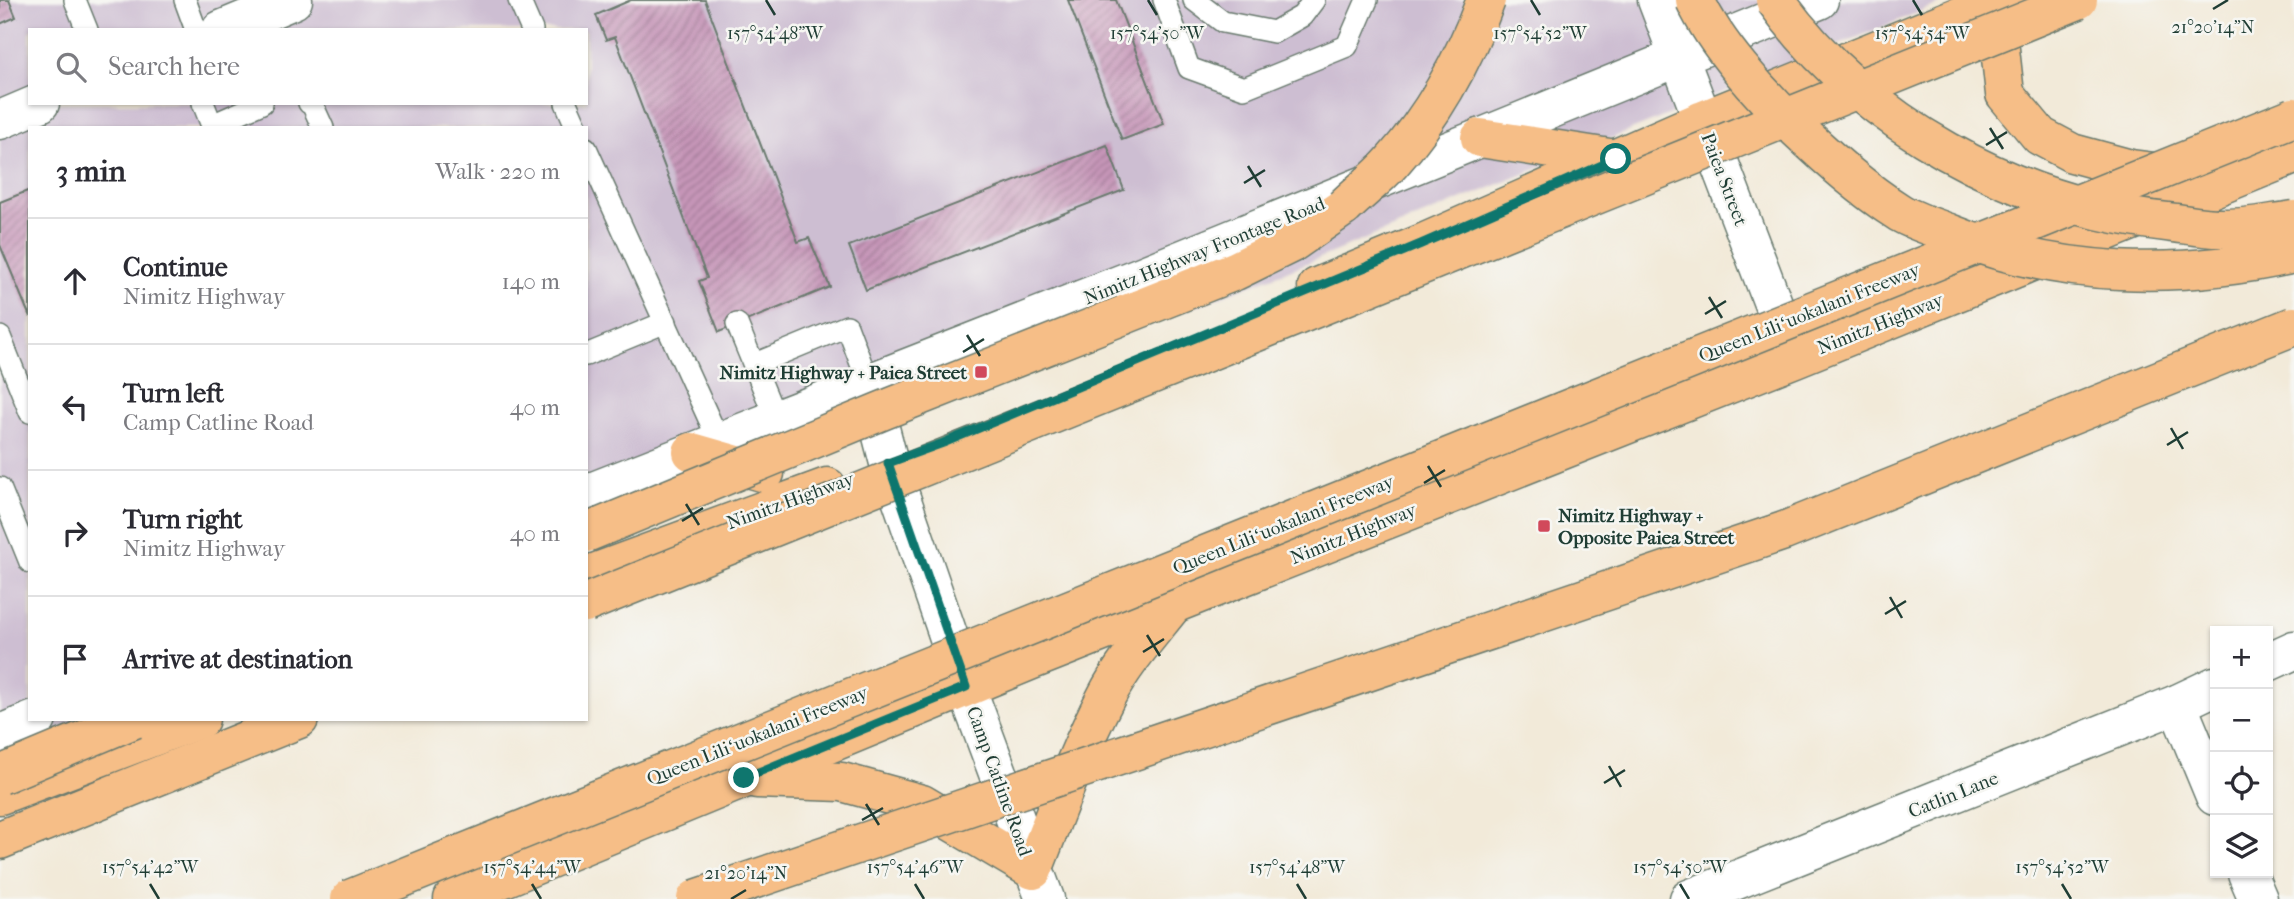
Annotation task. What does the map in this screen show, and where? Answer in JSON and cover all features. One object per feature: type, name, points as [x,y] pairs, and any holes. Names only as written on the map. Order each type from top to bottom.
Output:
[{"type":"main road","points":[[588,532],[884,410],[1235,271],[1292,243],[1344,207],[1381,173],[1430,115],[1462,60],[1486,0]]},
{"type":"main road","points":[[1695,0],[1706,23],[1773,106],[1836,166],[1901,214],[1975,244],[2053,264],[2133,273],[2214,269],[2294,254]]},
{"type":"main road","points":[[1775,0],[1798,32],[1877,106],[1955,157],[2041,194],[2131,218],[2224,229],[2294,220]]},
{"type":"main road","name":"Nimitz Highway","points":[[588,575],[943,443],[1421,244],[1703,120],[1999,0]]},
{"type":"main road","points":[[2031,0],[2010,16],[1999,40],[2005,94],[2040,136],[2072,153],[2131,169],[2228,182]]},
{"type":"main road","points":[[588,602],[2078,0]]},
{"type":"main road","name":"Queen Liliʻuokalani Freeway","points":[[350,899],[2294,117]]},
{"type":"main road","points":[[1480,138],[1616,159]]},
{"type":"main road","name":"Nimitz Highway","points":[[453,899],[966,687],[1794,358],[2294,155]]},
{"type":"main road","points":[[695,899],[1784,531],[2294,326]]},
{"type":"main road","points":[[705,447],[821,489]]},
{"type":"main road","points":[[744,778],[842,782],[922,804],[1039,884],[1082,746],[1126,664],[1173,604]]},
{"type":"main road","points":[[63,770],[101,721]]},
{"type":"main road","points":[[0,775],[129,721]]},
{"type":"main road","points":[[0,795],[195,721]]},
{"type":"main road","points":[[0,840],[294,721]]},
{"type":"street","points":[[225,28],[293,0]]},
{"type":"street","name":"Paiea Street","points":[[1657,0],[1794,358]]},
{"type":"street","name":"Nimitz Highway Frontage Road","points":[[588,493],[1139,277],[1819,0]]},
{"type":"street","points":[[0,120],[35,105]]},
{"type":"street","name":"Camp Catline Road","points":[[868,382],[888,463],[966,687],[1039,884]]},
{"type":"street","points":[[2273,660],[2294,650]]},
{"type":"street","name":"Catlin Lane","points":[[1689,899],[2177,704],[2210,688]]},
{"type":"street","points":[[2177,704],[2210,784]]},
{"type":"street","points":[[0,734],[32,721]]},
{"type":"street","points":[[2249,878],[2258,899]]},
{"type":"lane","points":[[75,0],[86,28]]},
{"type":"lane","points":[[185,0],[195,28]]},
{"type":"lane","points":[[519,0],[532,28]]},
{"type":"lane","points":[[1164,0],[1189,68],[1244,88],[1348,46],[1367,0]]},
{"type":"lane","points":[[1194,0],[1223,22],[1274,32],[1302,16],[1314,0]]},
{"type":"lane","points":[[204,105],[212,126],[258,105]]},
{"type":"lane","points":[[312,105],[322,126]]},
{"type":"lane","points":[[567,105],[576,126]]},
{"type":"lane","points":[[588,152],[666,322],[705,447]]},
{"type":"lane","points":[[588,354],[666,322]]},
{"type":"lane","points":[[737,324],[776,419]]},
{"type":"lane","points":[[755,364],[847,326],[868,382]]},
{"type":"lane","points":[[0,337],[28,407]]},
{"type":"lane","points":[[0,488],[28,557]]},
{"type":"shaded area","points":[[0,0],[1948,0],[1307,263],[588,543],[588,126],[28,126],[28,721],[134,721],[0,774]]},
{"type":"building","points":[[0,0],[9,0],[16,17],[0,24]]},
{"type":"building","points":[[631,0],[705,0],[798,242],[809,238],[830,287],[719,332],[699,281],[707,278],[615,37],[606,40],[596,15]]},
{"type":"building","points":[[1068,0],[1116,0],[1164,124],[1122,140]]},
{"type":"building","points":[[1107,145],[1124,190],[866,290],[849,246]]},
{"type":"building","points":[[28,191],[28,312],[0,245],[0,202]]},
{"type":"place","name":"Nimitz Highway + Paiea Street","points":[[981,372]]},
{"type":"place","name":"Nimitz Highway + Opposite Paiea Street","points":[[1544,526]]},
{"type":"route","points":[[744,778],[966,687],[888,463],[943,443],[1421,244],[1616,159]]}]
